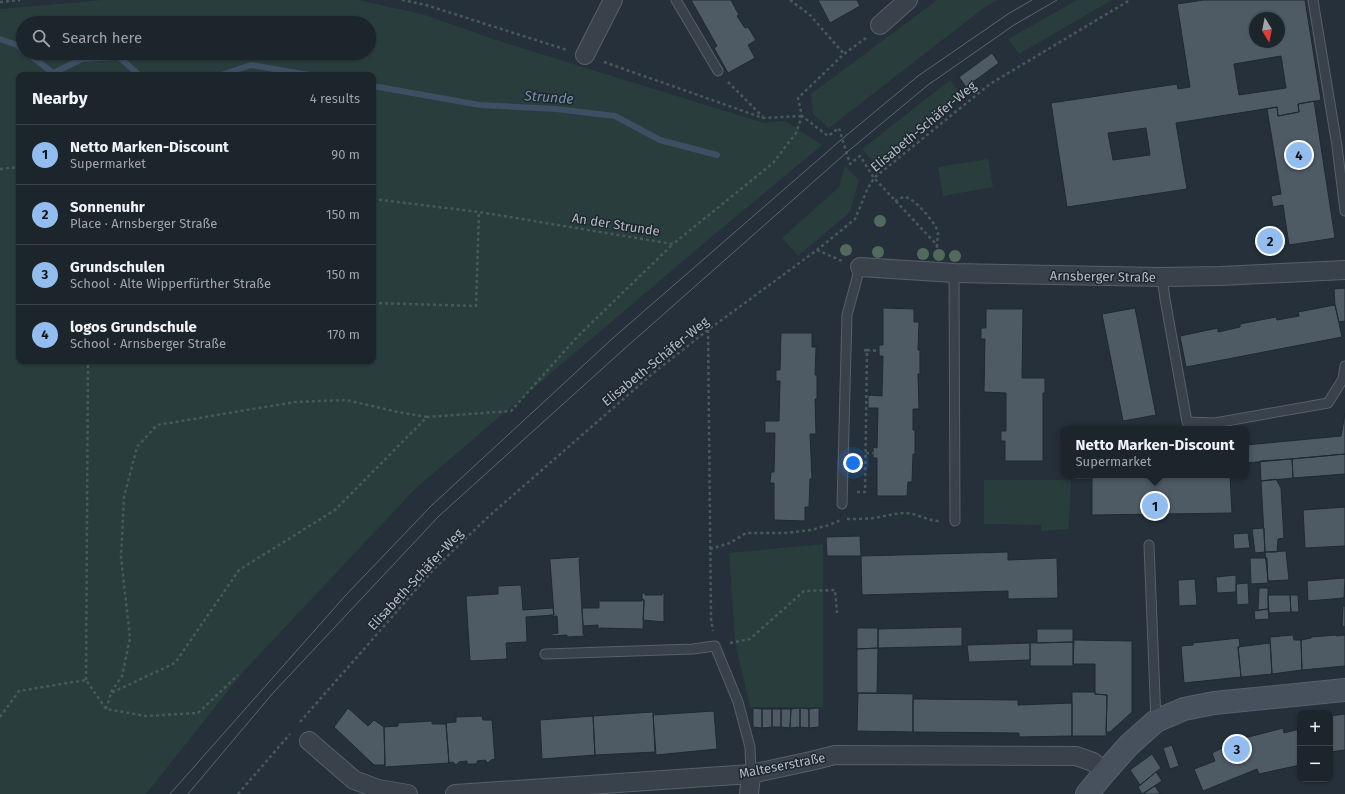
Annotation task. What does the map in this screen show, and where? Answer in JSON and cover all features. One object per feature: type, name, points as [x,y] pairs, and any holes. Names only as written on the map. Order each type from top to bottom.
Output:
[{"type":"street","points":[[586,55],[613,0]]},
{"type":"street","points":[[880,25],[908,0]]},
{"type":"street","name":"Arnsberger Straße","points":[[860,267],[954,273],[1162,277],[1221,276],[1345,270]]},
{"type":"street","points":[[1087,794],[1129,745],[1156,721],[1184,709],[1214,703],[1345,690]]},
{"type":"street","points":[[309,741],[354,780],[378,789],[408,794]]},
{"type":"street","name":"Malteserstraße","points":[[454,794],[751,774],[835,755],[1076,756],[1093,762],[1105,772]]},
{"type":"street","points":[[749,794],[751,774]]},
{"type":"lane","points":[[676,0],[718,71]]},
{"type":"lane","points":[[1313,0],[1337,146],[1345,211]]},
{"type":"lane","points":[[842,504],[847,315],[860,267]]},
{"type":"lane","points":[[954,273],[955,521]]},
{"type":"lane","points":[[1162,277],[1187,422],[1215,423],[1328,403],[1343,378],[1345,366]]},
{"type":"lane","points":[[1149,546],[1156,721]]},
{"type":"lane","points":[[545,654],[693,649],[715,646],[738,702],[750,747],[751,774]]},
{"type":"path","points":[[0,2],[20,0]]},
{"type":"path","points":[[402,0],[426,5],[586,55],[763,118],[802,116]]},
{"type":"path","points":[[424,0],[426,5]]},
{"type":"path","points":[[790,0],[810,15],[844,54]]},
{"type":"path","name":"Elisabeth-Schäfer-Weg","points":[[299,723],[435,568],[488,516],[651,375],[708,330],[817,250],[855,219],[867,190],[874,178],[990,84],[1130,0]]},
{"type":"path","points":[[880,25],[864,40],[844,54],[798,98],[802,116],[828,136],[839,128],[850,164],[860,156],[874,178],[928,236]]},
{"type":"path","points":[[718,71],[763,118]]},
{"type":"path","name":"An der Strunde","points":[[376,199],[479,212],[673,244],[773,163],[796,133],[802,116]]},
{"type":"path","points":[[0,169],[16,167]]},
{"type":"path","points":[[896,201],[904,197],[910,198],[919,205],[936,226],[938,232],[937,245]]},
{"type":"path","points":[[376,303],[476,306],[479,212]]},
{"type":"path","points":[[106,709],[111,693],[122,676],[130,638],[121,557],[124,497],[137,447],[157,424],[295,402],[346,400],[427,417],[511,411],[578,336],[673,244]]},
{"type":"path","points":[[817,250],[832,258],[860,267]]},
{"type":"path","points":[[708,330],[711,619],[715,646],[750,639],[804,591],[835,590],[837,613]]},
{"type":"path","points":[[842,492],[865,492],[867,350]]},
{"type":"path","points":[[846,351],[879,350]]},
{"type":"path","points":[[88,364],[86,680],[106,709],[146,716],[198,713],[238,675]]},
{"type":"path","points":[[111,693],[175,663],[239,570],[335,510],[427,417]]},
{"type":"path","points":[[866,453],[873,453]]},
{"type":"path","points":[[710,549],[730,543],[746,533],[786,533],[811,530],[842,519],[875,518],[890,514],[905,513],[915,514],[933,521],[955,521]]},
{"type":"path","points":[[0,717],[19,691],[86,680]]},
{"type":"path","points":[[238,794],[294,729]]},
{"type":"green space","points":[[102,0],[358,0],[422,14],[499,41],[764,123],[785,121],[822,145],[416,488],[243,672],[146,794],[0,794],[0,9]]},
{"type":"green space","points":[[937,0],[998,0],[985,7],[829,128],[813,114],[811,94]]},
{"type":"green space","points":[[1077,0],[1112,0],[1019,54],[1008,39]]},
{"type":"green space","points":[[950,80],[962,96],[876,165],[862,149]]},
{"type":"green space","points":[[988,159],[993,187],[943,196],[938,167]]},
{"type":"green space","points":[[845,166],[859,180],[850,212],[798,256],[782,238],[839,187]]},
{"type":"green space","points":[[984,480],[1071,480],[1069,529],[1041,531],[1041,525],[984,524]]},
{"type":"green space","points":[[823,544],[823,707],[750,707],[735,642],[729,553]]},
{"type":"building","points":[[691,0],[731,0],[739,15],[737,16],[745,28],[748,27],[756,40],[748,45],[755,58],[728,73],[714,48],[717,46]]},
{"type":"building","points":[[818,0],[857,0],[860,6],[830,23]]},
{"type":"building","points":[[1204,0],[1305,0],[1321,100],[1298,104],[1299,112],[1278,116],[1277,107],[1176,123],[1187,189],[1067,207],[1051,103],[1177,84],[1178,89],[1190,87],[1177,4]],"holes":[[[1281,56],[1286,88],[1239,95],[1234,64]],[[1146,128],[1150,155],[1113,160],[1108,133]]]},
{"type":"building","points":[[992,53],[999,63],[966,87],[959,77]]},
{"type":"building","points":[[1314,101],[1335,238],[1289,245],[1283,205],[1273,207],[1271,196],[1281,194],[1267,109],[1277,107],[1278,116],[1299,112],[1298,104]]},
{"type":"building","points":[[1345,288],[1345,321],[1339,322],[1335,305],[1334,289]]},
{"type":"building","points":[[1335,305],[1342,337],[1186,367],[1180,336],[1218,328],[1218,332],[1240,327],[1240,324],[1276,317],[1277,320],[1299,316],[1298,312]]},
{"type":"building","points":[[883,308],[914,309],[914,322],[919,322],[919,409],[913,409],[915,454],[913,454],[912,482],[908,482],[907,496],[877,496],[877,458],[873,458],[873,447],[877,448],[878,408],[868,408],[868,395],[882,396],[883,356],[879,356],[879,345],[883,345]]},
{"type":"building","points":[[1135,308],[1156,415],[1123,421],[1102,314]]},
{"type":"building","points":[[986,309],[1023,309],[1022,378],[1045,378],[1045,393],[1043,393],[1043,461],[1005,461],[1005,441],[1001,441],[1001,431],[1006,431],[1006,393],[984,392],[985,339],[981,339],[981,328],[986,328]]},
{"type":"building","points":[[781,333],[812,333],[812,347],[816,347],[816,434],[810,434],[812,479],[810,479],[809,507],[805,507],[805,521],[774,520],[774,483],[770,483],[771,472],[774,472],[775,433],[765,433],[765,421],[779,421],[780,381],[776,381],[776,370],[780,370]]},
{"type":"building","points":[[1345,413],[1345,454],[1249,463],[1249,445],[1341,436]]},
{"type":"building","points":[[1345,454],[1345,474],[1293,478],[1292,459]]},
{"type":"building","points":[[1292,459],[1293,478],[1261,481],[1260,461]]},
{"type":"building","points":[[1075,478],[1092,478],[1092,479]]},
{"type":"building","points":[[1092,478],[1230,478],[1232,513],[1092,515]]},
{"type":"building","points":[[1276,479],[1281,488],[1284,538],[1278,539],[1277,552],[1265,552],[1261,481]]},
{"type":"building","points":[[1345,507],[1345,546],[1305,548],[1303,510]]},
{"type":"building","points":[[1264,528],[1265,552],[1255,553],[1252,529]]},
{"type":"building","points":[[1248,533],[1250,548],[1234,549],[1233,534]]},
{"type":"building","points":[[860,536],[861,556],[827,556],[826,537]]},
{"type":"building","points":[[1286,551],[1289,580],[1268,581],[1265,552]]},
{"type":"building","points":[[1008,552],[1008,560],[1057,558],[1058,598],[1008,599],[1008,591],[862,595],[861,556]]},
{"type":"building","points":[[580,557],[583,634],[585,636],[552,636],[552,634],[558,633],[557,616],[550,617],[550,615],[554,615],[549,559]]},
{"type":"building","points":[[1250,558],[1267,558],[1268,583],[1251,583]]},
{"type":"building","points":[[1236,575],[1236,592],[1217,593],[1216,577]]},
{"type":"building","points":[[1345,578],[1344,598],[1308,601],[1307,581]]},
{"type":"building","points":[[1195,579],[1197,605],[1179,606],[1178,580]]},
{"type":"building","points":[[1248,583],[1249,604],[1237,605],[1236,584]]},
{"type":"building","points":[[521,585],[523,610],[553,608],[554,615],[526,617],[527,642],[506,643],[507,659],[470,661],[466,596],[498,594],[498,586]]},
{"type":"building","points":[[1259,588],[1268,588],[1268,609],[1258,610]]},
{"type":"building","points":[[642,593],[645,593],[645,595],[662,595],[662,593],[664,593],[664,622],[643,620],[644,600],[642,599]]},
{"type":"building","points":[[1268,595],[1290,595],[1291,612],[1269,613]]},
{"type":"building","points":[[1290,595],[1298,595],[1299,612],[1291,612]]},
{"type":"building","points":[[600,599],[600,601],[644,600],[643,630],[600,628],[598,630],[598,625],[583,626],[582,608],[599,608]]},
{"type":"building","points":[[1343,606],[1345,606],[1345,627],[1342,626]]},
{"type":"building","points":[[1268,609],[1269,619],[1255,620],[1254,611]]},
{"type":"building","points":[[962,627],[962,646],[878,648],[878,629]]},
{"type":"building","points":[[857,628],[878,628],[878,648],[857,649]]},
{"type":"building","points":[[1037,629],[1073,629],[1073,642],[1037,643]]},
{"type":"building","points":[[1293,635],[1294,640],[1301,640],[1302,670],[1272,674],[1270,637]]},
{"type":"building","points":[[1345,635],[1345,666],[1302,670],[1301,640],[1311,637]]},
{"type":"building","points":[[1239,638],[1240,647],[1238,647],[1241,677],[1184,683],[1181,646],[1193,645],[1193,643]]},
{"type":"building","points":[[1074,640],[1132,640],[1132,712],[1110,732],[1106,732],[1107,695],[1095,694],[1095,664],[1073,664]]},
{"type":"building","points":[[1073,642],[1073,666],[1030,666],[1030,643]]},
{"type":"building","points":[[1030,643],[1030,660],[969,662],[967,645]]},
{"type":"building","points":[[1270,643],[1272,674],[1241,677],[1238,647]]},
{"type":"building","points":[[878,648],[877,693],[857,693],[857,649]]},
{"type":"building","points":[[1072,692],[1095,692],[1095,694],[1107,695],[1106,736],[1072,736]]},
{"type":"building","points":[[858,693],[913,694],[913,732],[857,731]]},
{"type":"building","points":[[913,699],[1018,700],[1018,705],[1072,703],[1072,736],[1019,737],[1019,733],[913,732]]},
{"type":"building","points":[[348,708],[368,726],[374,720],[384,727],[385,765],[374,765],[334,727]]},
{"type":"building","points":[[753,708],[762,709],[762,728],[753,727]]},
{"type":"building","points":[[800,708],[809,709],[809,728],[800,727]]},
{"type":"building","points":[[800,708],[800,727],[790,728],[791,709]]},
{"type":"building","points":[[819,708],[819,727],[809,728],[809,709]]},
{"type":"building","points":[[762,709],[772,709],[772,727],[762,728]]},
{"type":"building","points":[[772,709],[781,709],[781,727],[772,727]]},
{"type":"building","points":[[781,709],[791,709],[790,728],[781,727]]},
{"type":"building","points":[[714,711],[717,749],[656,755],[653,715]]},
{"type":"building","points":[[653,712],[655,752],[595,755],[593,716]]},
{"type":"building","points":[[1345,714],[1345,750],[1333,752],[1333,716]]},
{"type":"building","points":[[482,716],[483,720],[492,720],[495,759],[488,763],[485,760],[477,761],[477,764],[467,764],[467,761],[459,762],[456,765],[453,762],[449,763],[446,723],[456,722],[456,717]]},
{"type":"building","points":[[593,716],[595,755],[542,759],[540,720]]},
{"type":"building","points":[[432,721],[432,724],[446,724],[449,763],[385,767],[384,727],[398,726],[398,723]]},
{"type":"building","points":[[1283,728],[1284,733],[1297,730],[1297,766],[1259,774],[1257,769],[1203,791],[1194,769],[1215,761],[1212,753],[1241,739]]},
{"type":"building","points":[[1172,745],[1179,766],[1170,769],[1163,748]]},
{"type":"building","points":[[1152,754],[1161,768],[1140,785],[1130,770]]},
{"type":"building","points":[[1156,772],[1162,781],[1142,794],[1138,787]]},
{"type":"building","points":[[1155,786],[1160,794],[1143,794]]},
{"type":"waterway","name":"Strunde","points":[[0,39],[16,45]]},
{"type":"waterway","name":"Strunde","points":[[36,60],[52,72]]},
{"type":"waterway","name":"Strunde","points":[[55,72],[80,60]]},
{"type":"waterway","name":"Strunde","points":[[122,60],[136,72]]},
{"type":"waterway","name":"Strunde","points":[[230,72],[251,65],[292,72]]},
{"type":"waterway","name":"Strunde","points":[[376,87],[480,105],[556,109],[615,116],[660,140],[717,155]]},
{"type":"tram line","points":[[170,794],[345,596],[431,506],[613,338],[842,139],[918,76],[1008,14],[1032,0]]},
{"type":"tram line","points":[[188,794],[273,693],[439,516],[623,350],[846,153],[928,85],[1014,25],[1057,0]]},
{"type":"place","name":"logos Grundschule","points":[[1299,155]]},
{"type":"place","name":"Sonnenuhr","points":[[1270,241]]},
{"type":"place","name":"Netto Marken-Discount","points":[[1155,506]]},
{"type":"place","name":"Grundschulen","points":[[1237,749]]}]
